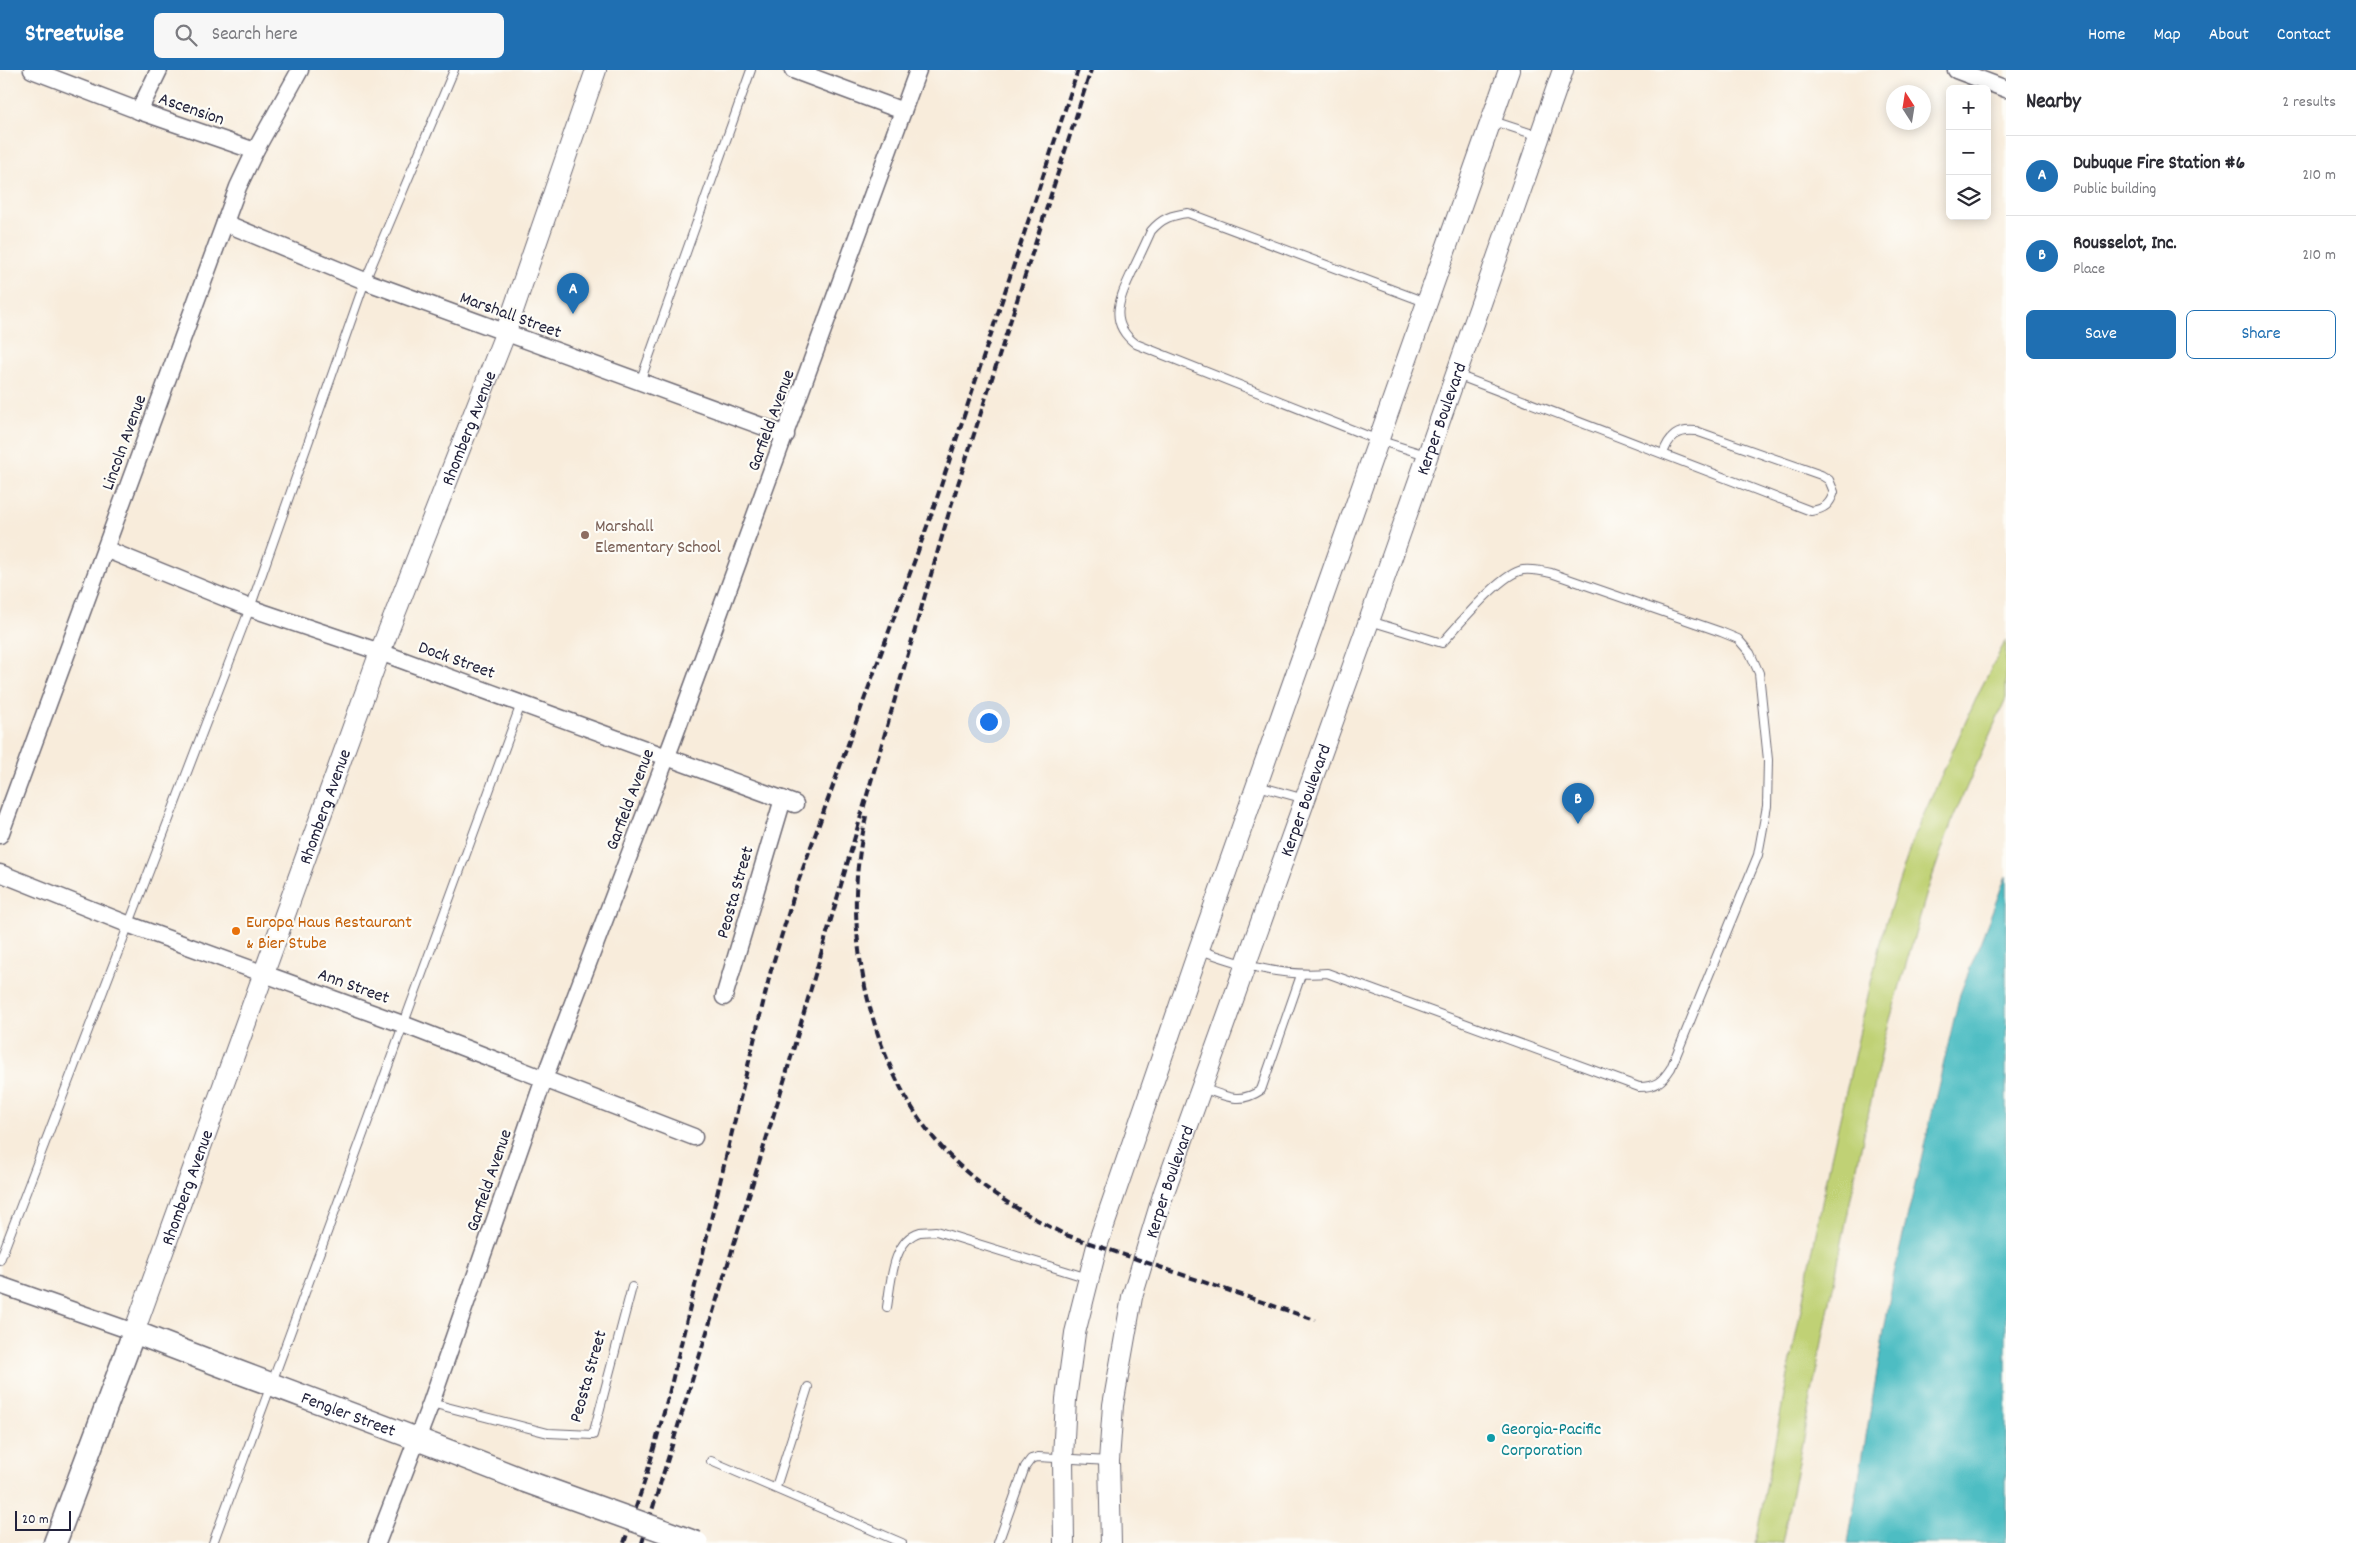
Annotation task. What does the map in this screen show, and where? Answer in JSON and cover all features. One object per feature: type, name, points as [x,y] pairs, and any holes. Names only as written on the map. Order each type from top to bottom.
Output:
[{"type":"main road","name":"Fengler Street","points":[[134,1332],[270,1386],[416,1438],[525,1481],[697,1543]]},
{"type":"main road","name":"Rhomberg Avenue","points":[[55,1543],[134,1332]]},
{"type":"street","name":"Ascension","points":[[32,70],[139,111],[255,151]]},
{"type":"street","points":[[139,111],[159,70]]},
{"type":"street","name":"Lincoln Avenue","points":[[0,836],[238,187],[255,151],[300,70]]},
{"type":"street","name":"Rhomberg Avenue","points":[[134,1332],[380,652],[505,334],[596,70]]},
{"type":"street","points":[[793,70],[903,111]]},
{"type":"street","name":"Garfield Avenue","points":[[377,1543],[431,1403],[544,1079],[786,435],[918,70]]},
{"type":"street","points":[[1064,1543],[1063,1458],[1066,1398],[1074,1342],[1088,1278],[1127,1156],[1256,785],[1509,70]]},
{"type":"street","name":"Kerper Boulevard","points":[[1111,1543],[1109,1461],[1113,1405],[1132,1297],[1164,1192],[1428,456],[1563,70]]},
{"type":"street","points":[[1956,70],[2006,89]]},
{"type":"street","name":"Marshall Street","points":[[225,223],[365,281],[505,334],[786,435]]},
{"type":"street","name":"Dock Street","points":[[105,549],[250,608],[380,652],[789,802]]},
{"type":"street","name":"Peosta Street","points":[[724,997],[789,802]]},
{"type":"street","name":"Ann Street","points":[[0,873],[130,925],[405,1025],[694,1137]]},
{"type":"street","name":"Fengler Street","points":[[0,1285],[134,1332]]},
{"type":"lane","points":[[0,1260],[250,608],[365,281],[454,70]]},
{"type":"lane","points":[[640,382],[751,70]]},
{"type":"lane","points":[[1491,120],[1540,136]]},
{"type":"lane","points":[[1426,302],[1188,213],[1171,215],[1151,230],[1120,298],[1117,313],[1126,337],[1136,344],[1378,440],[1428,456]]},
{"type":"lane","points":[[1456,374],[1663,454],[1811,511],[1822,510],[1831,502],[1834,492],[1829,480],[1821,476],[1696,431],[1685,430],[1676,433],[1667,441],[1663,454]]},
{"type":"lane","points":[[1199,949],[1245,966],[1300,975],[1327,973],[1630,1083],[1651,1087],[1661,1083],[1671,1068],[1758,855],[1767,806],[1768,760],[1759,673],[1750,653],[1738,639],[1721,632],[1550,573],[1534,570],[1522,570],[1505,579],[1442,643],[1368,620]]},
{"type":"lane","points":[[213,1543],[405,1025],[521,704]]},
{"type":"lane","points":[[1256,785],[1306,799]]},
{"type":"lane","points":[[1202,1088],[1230,1098],[1239,1099],[1251,1097],[1261,1090],[1300,975]]},
{"type":"lane","points":[[887,1307],[898,1254],[908,1240],[919,1232],[936,1231],[1088,1278]]},
{"type":"lane","name":"Peosta Street","points":[[431,1403],[548,1433],[593,1435],[632,1287]]},
{"type":"lane","points":[[776,1487],[808,1387]]},
{"type":"lane","points":[[998,1543],[1025,1467],[1031,1459],[1038,1457],[1109,1461]]},
{"type":"lane","points":[[711,1461],[776,1487],[902,1543]]},
{"type":"green space","points":[[2006,640],[2006,698],[1953,818],[1928,889],[1885,1037],[1860,1152],[1782,1543],[1755,1543],[1830,1162],[1882,934],[1914,836],[1981,688]]},
{"type":"water","points":[[2006,876],[2006,1543],[1848,1543],[1893,1278],[1960,994]]},
{"type":"railway","points":[[624,1543],[646,1477],[668,1398],[771,970],[797,885],[934,507],[1078,70]]},
{"type":"railway","points":[[642,1543],[785,1078],[950,509],[1091,70]]},
{"type":"railway","points":[[866,816],[858,863],[856,910],[858,942],[870,1007],[892,1070],[907,1099],[945,1151],[972,1177],[1002,1199],[1066,1235],[1315,1320]]},
{"type":"place","name":"Dubuque Fire Station #6","points":[[573,314]]},
{"type":"place","name":"Marshall Elementary School","points":[[585,535]]},
{"type":"place","name":"Rousselot, Inc.","points":[[1578,824]]},
{"type":"place","name":"Europa Haus Restaurant & Bier Stube","points":[[236,931]]},
{"type":"place","name":"Georgia-Pacific Corporation","points":[[1491,1438]]}]
